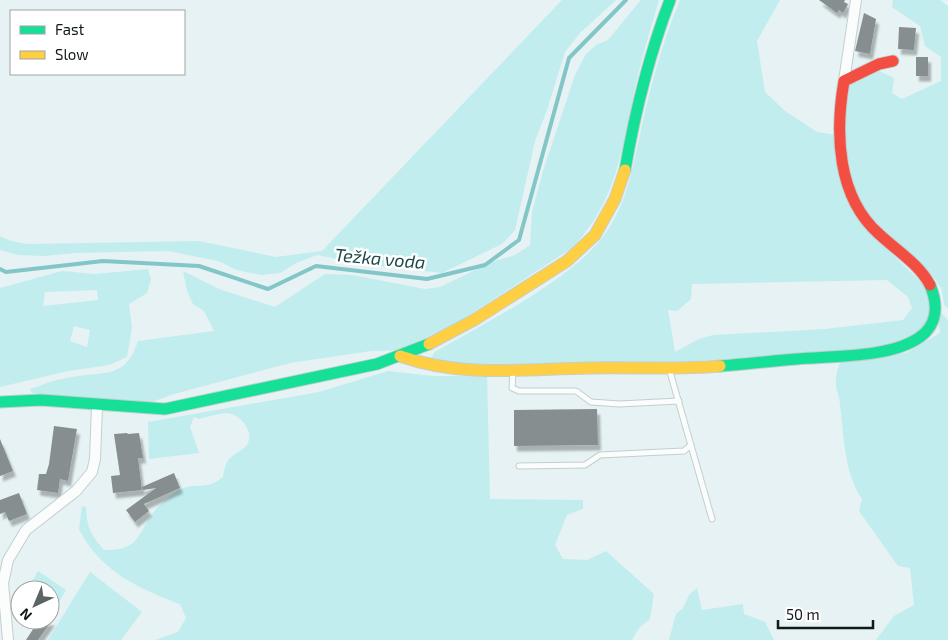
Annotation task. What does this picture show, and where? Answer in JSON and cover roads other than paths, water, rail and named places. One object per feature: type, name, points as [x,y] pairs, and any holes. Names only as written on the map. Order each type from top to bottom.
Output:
[{"type":"main road","points":[[0,402],[33,401],[138,410],[165,409],[377,364],[422,348],[474,320],[567,261],[595,235],[615,199],[625,170],[632,131],[656,36],[670,0]]},
{"type":"main road","points":[[400,356],[413,362],[435,366],[513,371],[580,368],[669,369],[855,354],[889,349],[919,338],[935,318],[936,298],[932,286],[858,212],[850,196],[840,144],[841,94],[844,81],[879,64],[893,61]]},
{"type":"street","points":[[844,81],[856,0]]},
{"type":"street","points":[[8,640],[3,583],[4,559],[26,530],[76,491],[92,472],[95,459],[97,407]]},
{"type":"lane","points":[[669,369],[712,519]]},
{"type":"lane","points":[[513,371],[512,388],[519,391],[576,391],[591,402],[619,404],[679,401]]},
{"type":"lane","points":[[519,466],[585,465],[600,455],[684,451],[691,445]]},
{"type":"waterway","name":"Težka voda","points":[[0,269],[6,272],[103,261],[199,266],[268,289],[316,266],[427,279],[485,265],[519,240],[569,58],[626,0]]}]
